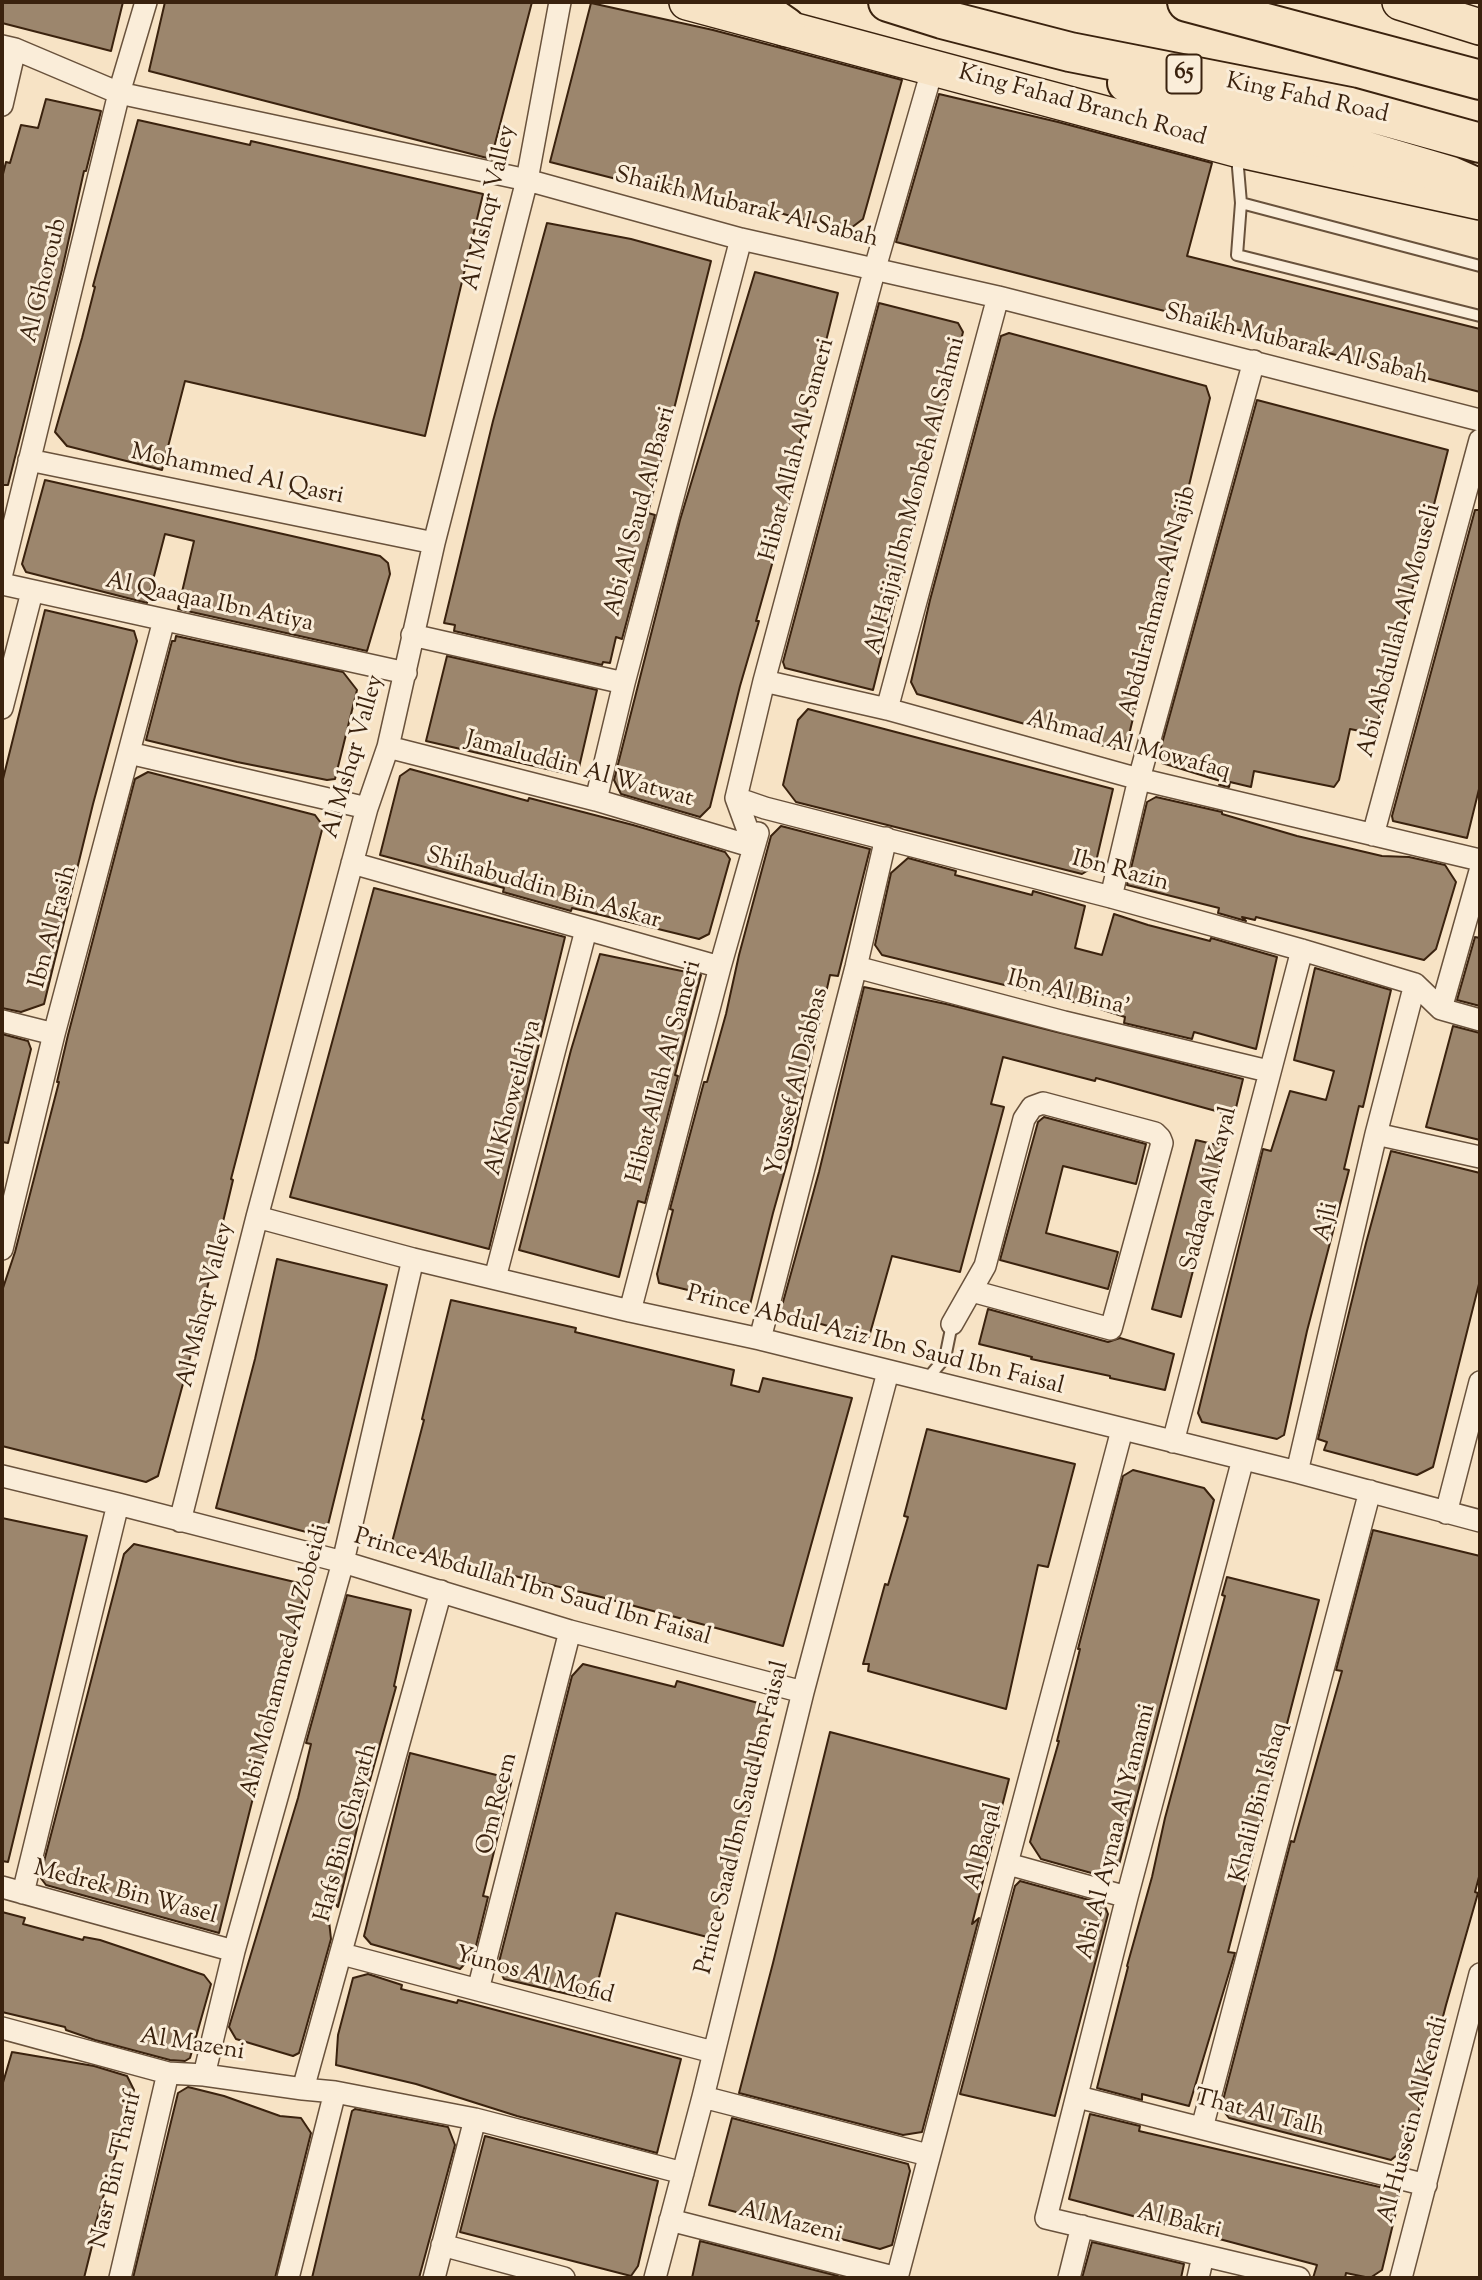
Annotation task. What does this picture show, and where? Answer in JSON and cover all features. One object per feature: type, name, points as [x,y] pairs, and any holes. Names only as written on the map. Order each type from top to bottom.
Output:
[{"type":"highway","points":[[750,2],[786,27]]},
{"type":"highway","name":"King Fahd Road","points":[[888,2],[1070,52],[1350,107],[1480,144]]},
{"type":"highway","points":[[1187,2],[1480,80]]},
{"type":"highway","points":[[1258,22],[1309,23],[1480,64]]},
{"type":"highway","points":[[1070,52],[1137,89],[1245,120],[1309,134],[1451,176],[1480,189]]},
{"type":"main road","name":"King Fahad Branch Road","points":[[687,2],[1236,149],[1480,202]]},
{"type":"main road","points":[[1400,2],[1480,27]]},
{"type":"main road","points":[[1455,2],[1480,8]]},
{"type":"street","name":"Al Ghoroub","points":[[2,573],[119,93],[146,2]]},
{"type":"street","name":"Al Mshqr Valley","points":[[180,1521],[257,1217],[352,863],[388,747],[434,543],[527,180],[560,2]]},
{"type":"street","name":"Shaikh Mubarak Al Sabah","points":[[9,48],[119,93],[527,180],[741,239],[998,297],[1480,420]]},
{"type":"street","points":[[2,105],[9,48]]},
{"type":"street","name":"Hibat Allah Al Sameri","points":[[736,798],[764,681],[875,268],[933,67]]},
{"type":"street","name":"Abi Al Saud Al Basri","points":[[596,800],[624,682],[741,239]]},
{"type":"street","name":"Al Hajjaj Ibn Monbeh Al Sahmi","points":[[887,709],[998,297]]},
{"type":"street","name":"Abdulrahman Al Najib","points":[[1111,897],[1139,779],[1254,361]]},
{"type":"street","name":"Abi Abdullah Al Mouseli","points":[[1373,835],[1480,440]]},
{"type":"street","name":"Mohammed Al Qasri","points":[[29,460],[434,543]]},
{"type":"street","name":"Al Qaaqaa Ibn Atiya","points":[[2,584],[406,673]]},
{"type":"street","points":[[2,708],[9,655],[32,592]]},
{"type":"street","name":"Ibn Al Fasih","points":[[2,1249],[54,1034],[164,621]]},
{"type":"street","points":[[412,635],[624,682]]},
{"type":"street","name":"Ahmad Al Mowafaq","points":[[764,681],[887,709],[1139,779],[1480,860]]},
{"type":"street","name":"Jamaluddin Al Watwat","points":[[388,747],[596,800],[754,847]]},
{"type":"street","points":[[129,753],[368,808]]},
{"type":"street","points":[[736,798],[754,847]]},
{"type":"street","name":"Ibn Razin","points":[[736,798],[765,808],[1111,897],[1302,950],[1415,984],[1441,1009],[1480,1020]]},
{"type":"street","name":"Hibat Allah Al Sameri","points":[[630,1311],[720,967],[765,808]]},
{"type":"street","name":"Youssef Al Dabbas","points":[[761,1339],[856,967],[886,838]]},
{"type":"street","name":"Shihabuddin Bin Askar","points":[[352,863],[720,967]]},
{"type":"street","points":[[1441,1009],[1480,871]]},
{"type":"street","name":"Al Khoweildiya","points":[[495,1278],[586,930]]},
{"type":"street","name":"Sadaqa Al Kayal","points":[[1173,1441],[1268,1071],[1302,950]]},
{"type":"street","name":"Ibn Al Bina'","points":[[856,967],[1064,1022],[1268,1071]]},
{"type":"street","name":"Ajli","points":[[1297,1472],[1376,1134],[1415,984]]},
{"type":"street","points":[[2,1021],[54,1034]]},
{"type":"street","points":[[952,1324],[985,1266],[1024,1119],[1032,1107],[1043,1102],[1155,1133],[1162,1143],[1111,1329],[972,1291]]},
{"type":"street","points":[[1376,1134],[1480,1157]]},
{"type":"street","name":"Prince Abdul Aziz Ibn Saud Ibn Faisal","points":[[257,1217],[413,1259],[761,1339],[1173,1441],[1480,1521]]},
{"type":"street","name":"Abi Mohammed Al Zobeidi","points":[[204,2075],[233,1951],[343,1562],[413,1259]]},
{"type":"street","name":"Prince Saad Ibn Saud Ibn Faisal","points":[[655,2278],[803,1692],[888,1372]]},
{"type":"street","points":[[1446,1513],[1480,1382]]},
{"type":"street","name":"Al Baqal","points":[[897,2278],[1122,1430]]},
{"type":"street","name":"Abi Al Aynaa Al Yamami","points":[[1046,2218],[1243,1459]]},
{"type":"street","name":"Prince Abdullah Ibn Saud Ibn Faisal","points":[[2,1476],[343,1562],[570,1631],[803,1692]]},
{"type":"street","name":"Khalil Bin Ishaq","points":[[1202,2127],[1370,1491]]},
{"type":"street","points":[[23,1893],[118,1504]]},
{"type":"street","name":"Hafs Bin Ghayath","points":[[303,2090],[441,1591]]},
{"type":"street","name":"Om Reem","points":[[478,1990],[570,1631]]},
{"type":"street","points":[[1008,1864],[1128,1897]]},
{"type":"street","name":"Medrek Bin Wasel","points":[[2,1887],[233,1951]]},
{"type":"street","name":"Yunos Al Mofid","points":[[342,1954],[713,2052]]},
{"type":"street","name":"Al Hussein Al Kendi","points":[[1401,2278],[1480,1974]]},
{"type":"street","name":"Al Mazeni","points":[[2,2031],[168,2073],[335,2092]]},
{"type":"street","name":"Nasr Bin Tharif","points":[[120,2278],[168,2073]]},
{"type":"street","points":[[288,2278],[335,2092],[475,2119],[683,2172]]},
{"type":"street","points":[[703,2096],[928,2155]]},
{"type":"street","name":"That Al Talh","points":[[1078,2097],[1426,2185]]},
{"type":"street","points":[[434,2278],[475,2119]]},
{"type":"street","name":"Al Bakri","points":[[1046,2218],[1299,2278]]},
{"type":"street","name":"Al Mazeni","points":[[670,2220],[897,2278]]},
{"type":"street","points":[[1069,2278],[1082,2226]]},
{"type":"street","points":[[442,2245],[564,2278]]},
{"type":"street","points":[[1198,2278],[1203,2256]]},
{"type":"lane","points":[[1236,149],[1241,203],[1237,255],[1480,316]]},
{"type":"lane","points":[[1241,203],[1480,266]]},
{"type":"lane","points":[[925,1381],[945,1358],[952,1324]]},
{"type":"building","points":[[2,2],[123,2],[111,51],[2,23]]},
{"type":"building","points":[[165,2],[532,2],[491,159],[149,71]]},
{"type":"building","points":[[591,3],[713,30],[902,80],[863,219],[847,231],[705,193],[702,201],[550,162]]},
{"type":"building","points":[[939,94],[1212,163],[1187,256],[1480,329],[1480,392],[896,242]]},
{"type":"building","points":[[46,99],[101,111],[8,485],[2,485],[2,178],[6,162],[10,163],[21,125],[38,128]]},
{"type":"building","points":[[138,120],[250,145],[251,141],[483,194],[425,436],[185,381],[162,470],[67,446],[55,432]]},
{"type":"building","points":[[547,223],[631,239],[711,261],[648,513],[655,515],[622,639],[616,637],[610,663],[603,662],[602,665],[454,631],[455,625],[444,623],[493,421]]},
{"type":"building","points":[[755,272],[838,293],[822,357],[818,356],[791,478],[796,479],[756,621],[759,621],[710,807],[700,817],[621,794],[614,780],[680,520]]},
{"type":"building","points":[[879,303],[958,323],[963,332],[873,690],[785,668],[783,662]]},
{"type":"building","points":[[1009,333],[1206,386],[1210,398],[1128,739],[1115,749],[917,694],[911,682],[930,600],[1001,336]]},
{"type":"building","points":[[1257,400],[1448,450],[1375,734],[1350,729],[1339,780],[1334,787],[1254,771],[1251,787],[1230,782],[1229,787],[1219,785],[1227,783],[1162,763],[1158,758]]},
{"type":"building","points":[[45,480],[380,556],[388,563],[390,574],[367,651],[178,609],[194,541],[165,534],[147,603],[26,572],[22,564]]},
{"type":"building","points":[[1475,510],[1480,510],[1480,785],[1467,838],[1393,821],[1392,816]]},
{"type":"building","points":[[45,610],[134,631],[137,641],[93,804],[44,1004],[21,1012],[2,1008],[2,783]]},
{"type":"building","points":[[176,636],[343,672],[357,690],[335,779],[327,780],[237,762],[146,740],[172,641],[175,641]]},
{"type":"building","points":[[447,656],[597,690],[577,776],[426,741]]},
{"type":"building","points":[[808,709],[1113,789],[1095,866],[1082,874],[796,802],[783,785],[798,720]]},
{"type":"building","points":[[410,769],[528,801],[529,798],[633,825],[725,852],[730,859],[709,934],[699,939],[572,908],[571,911],[503,892],[504,888],[380,855],[400,776]]},
{"type":"building","points":[[148,772],[315,815],[323,826],[231,1179],[233,1180],[194,1343],[158,1476],[146,1482],[2,1446],[2,1291],[15,1252],[135,779]]},
{"type":"building","points":[[1156,797],[1222,812],[1297,836],[1382,856],[1409,857],[1445,865],[1456,882],[1436,949],[1424,960],[1256,917],[1255,920],[1242,917],[1246,921],[1218,913],[1219,908],[1127,885],[1147,802]]},
{"type":"building","points":[[781,826],[870,849],[838,976],[830,975],[791,1149],[750,1305],[659,1283],[657,1274],[673,1210],[670,1209],[704,1082],[707,1082],[726,1014],[771,836]]},
{"type":"building","points":[[908,858],[956,871],[955,875],[1032,895],[1033,891],[1085,906],[1075,948],[1102,955],[1114,914],[1277,957],[1256,1049],[1194,1032],[1192,1039],[1124,1023],[1125,1017],[1094,1007],[882,955],[875,945],[891,873]]},
{"type":"building","points":[[374,888],[565,937],[489,1249],[290,1197]]},
{"type":"building","points":[[1475,937],[1480,938],[1480,1006],[1457,1000]]},
{"type":"building","points":[[600,954],[701,975],[645,1203],[638,1201],[619,1277],[519,1250],[571,1050]]},
{"type":"building","points":[[1315,968],[1391,990],[1363,1107],[1359,1106],[1344,1169],[1349,1170],[1307,1331],[1284,1435],[1277,1439],[1202,1422],[1198,1413],[1263,1149],[1271,1151],[1290,1091],[1326,1100],[1334,1071],[1294,1060]]},
{"type":"building","points":[[864,987],[946,1004],[1243,1079],[1234,1116],[1096,1078],[1095,1081],[1003,1057],[991,1104],[1004,1107],[960,1272],[892,1256],[869,1337],[780,1313],[819,1172]]},
{"type":"building","points":[[1453,1026],[1480,1033],[1480,1140],[1426,1127]]},
{"type":"building","points":[[2,1034],[28,1041],[31,1049],[8,1143],[2,1142]]},
{"type":"building","points":[[1044,1117],[1146,1144],[1136,1184],[1063,1166],[1046,1233],[1118,1252],[1108,1289],[1000,1260],[1038,1122]]},
{"type":"building","points":[[1196,1140],[1225,1147],[1181,1317],[1152,1309]]},
{"type":"building","points":[[1391,1151],[1480,1173],[1480,1280],[1433,1467],[1417,1475],[1324,1450],[1327,1442],[1318,1439]]},
{"type":"building","points":[[277,1259],[387,1285],[325,1537],[216,1508],[255,1359]]},
{"type":"building","points":[[451,1300],[576,1328],[575,1332],[734,1370],[731,1385],[759,1392],[763,1378],[852,1398],[783,1646],[601,1597],[391,1546],[424,1420],[422,1419]]},
{"type":"building","points":[[988,1309],[1108,1342],[1120,1338],[1174,1354],[1165,1390],[979,1344]]},
{"type":"building","points":[[927,1429],[1075,1464],[1048,1567],[1038,1565],[1006,1709],[868,1671],[869,1664],[863,1664],[885,1584],[888,1585],[908,1517],[904,1516]]},
{"type":"building","points":[[1133,1470],[1204,1488],[1214,1500],[1119,1865],[1095,1874],[1041,1859],[1030,1842],[1059,1741],[1078,1649],[1123,1476]]},
{"type":"building","points":[[2,1518],[87,1536],[8,1862],[2,1861]]},
{"type":"building","points":[[1373,1530],[1480,1556],[1480,1873],[1475,1892],[1478,1893],[1410,2144],[1391,2160],[1229,2118],[1221,2108],[1291,1841],[1294,1842],[1342,1671],[1336,1670]]},
{"type":"building","points":[[134,1544],[299,1583],[304,1595],[219,1933],[46,1885],[40,1877],[124,1554]]},
{"type":"building","points":[[1227,1577],[1319,1600],[1228,1952],[1235,1953],[1189,2106],[1142,2094],[1142,2100],[1097,2088],[1165,1818],[1225,1596],[1222,1595]]},
{"type":"building","points":[[347,1595],[411,1610],[394,1686],[396,1687],[338,1907],[326,1893],[331,1939],[299,2053],[293,2056],[236,2039],[229,2027],[298,1798],[311,1744],[306,1743]]},
{"type":"building","points":[[583,1664],[675,1687],[677,1681],[762,1704],[768,1715],[746,1810],[750,1811],[737,1860],[733,1859],[711,1938],[616,1913],[593,2000],[504,1979],[498,1966],[572,1676]]},
{"type":"building","points":[[830,1732],[1009,1779],[972,1924],[979,1918],[922,2132],[903,2135],[739,2093]]},
{"type":"building","points":[[410,1753],[512,1779],[483,1896],[488,1897],[474,1954],[460,1969],[371,1944],[364,1936]]},
{"type":"building","points":[[1020,1881],[1104,1904],[1108,1914],[1055,2116],[960,2094],[1015,1886]]},
{"type":"building","points":[[2,1912],[25,1918],[23,1924],[83,1940],[84,1937],[100,1940],[204,1975],[211,1984],[190,2058],[185,2061],[170,2060],[95,2040],[66,2030],[65,2027],[2,2012]]},
{"type":"building","points":[[368,1974],[402,1985],[401,1989],[457,2003],[458,2000],[681,2059],[657,2153],[517,2116],[416,2084],[336,2065],[338,2035],[353,1978]]},
{"type":"building","points":[[12,2052],[94,2066],[127,2076],[134,2090],[94,2229],[96,2230],[84,2278],[2,2278],[2,2086]]},
{"type":"building","points":[[188,2087],[224,2096],[280,2116],[301,2118],[311,2133],[275,2278],[133,2278],[178,2093]]},
{"type":"building","points":[[355,2109],[448,2127],[455,2145],[419,2278],[312,2278],[352,2111]]},
{"type":"building","points":[[1090,2114],[1140,2126],[1139,2131],[1397,2191],[1399,2199],[1382,2270],[1370,2278],[1346,2273],[1345,2278],[1313,2278],[1317,2265],[1069,2199]]},
{"type":"building","points":[[732,2118],[908,2164],[910,2171],[892,2245],[880,2249],[709,2205]]},
{"type":"building","points":[[485,2136],[658,2181],[638,2266],[631,2276],[460,2232]]},
{"type":"building","points":[[700,2241],[838,2276],[692,2278]]},
{"type":"building","points":[[1092,2242],[1184,2264],[1181,2278],[1082,2278]]}]
